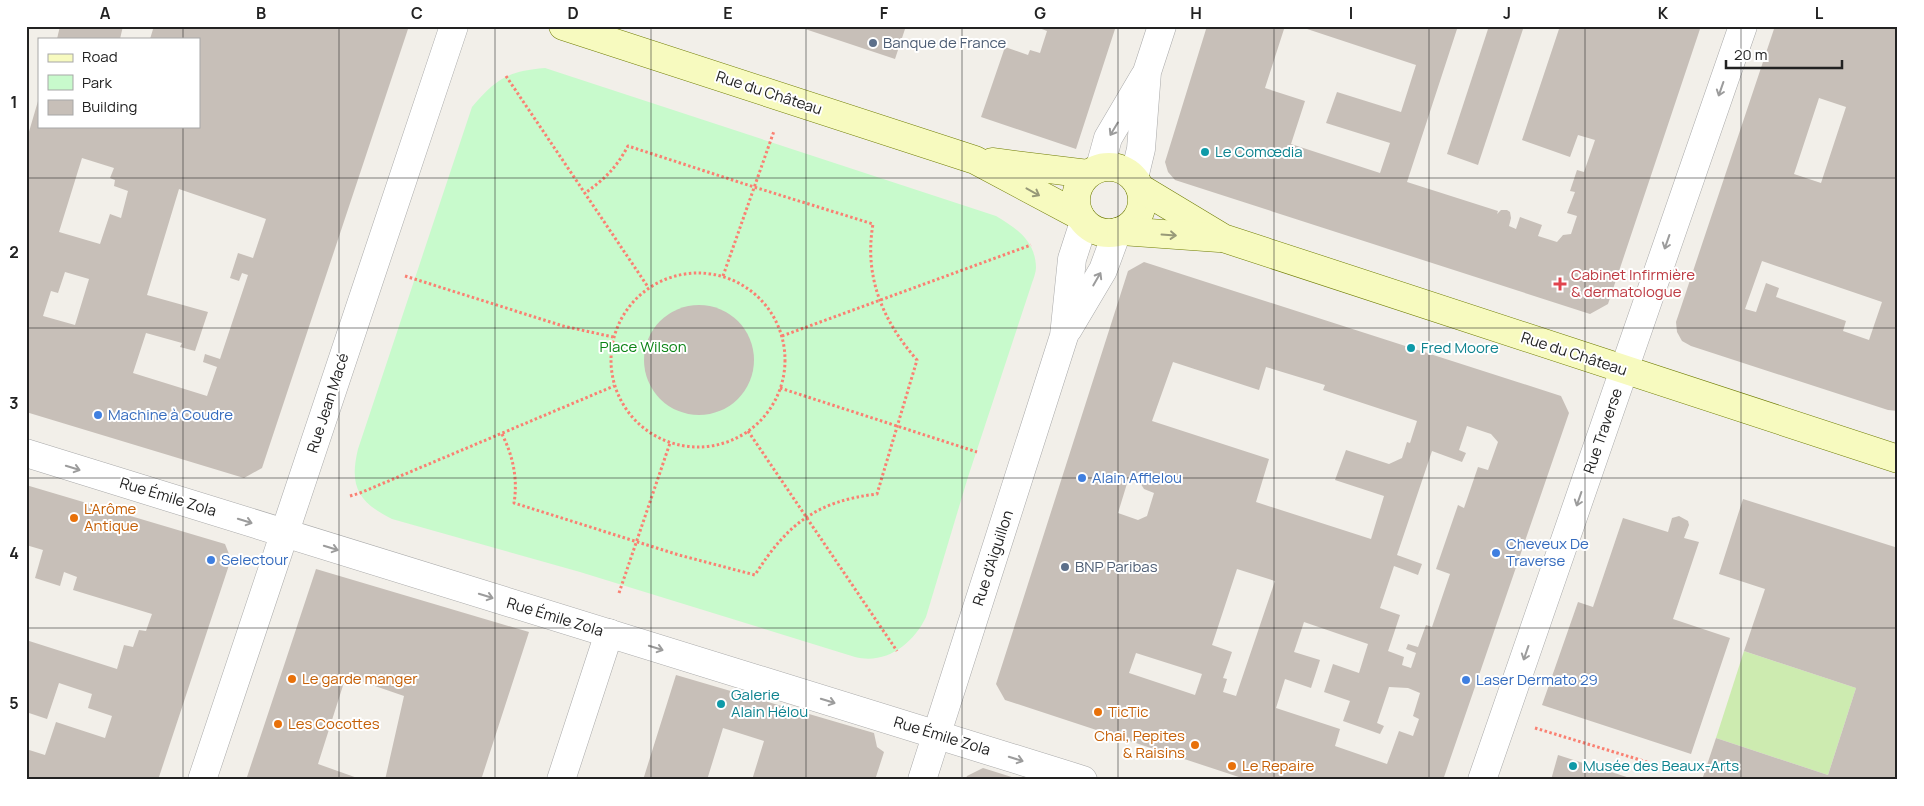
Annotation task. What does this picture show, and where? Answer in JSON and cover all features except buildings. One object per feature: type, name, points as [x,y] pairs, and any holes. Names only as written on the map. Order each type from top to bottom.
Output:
[{"type":"main road","name":"Rue du Château","points":[[563,26],[975,160],[1082,219]]},
{"type":"main road","name":"Rue du Château","points":[[975,160],[1094,171]]},
{"type":"main road","points":[[1113,167],[1125,170],[1137,183],[1142,201],[1140,212],[1132,224],[1119,232],[1108,234],[1094,230],[1082,219],[1077,210],[1075,197],[1079,184],[1094,171],[1113,167]]},
{"type":"main road","name":"Rue du Château","points":[[1137,183],[1223,238],[1898,459]]},
{"type":"main road","name":"Rue du Château","points":[[1119,232],[1223,238]]},
{"type":"street","name":"Rue Jean Macé","points":[[202,780],[454,26]]},
{"type":"street","points":[[1094,171],[1108,138],[1147,72],[1162,26]]},
{"type":"street","name":"Rue Traverse","points":[[1482,780],[1743,26]]},
{"type":"street","points":[[1137,183],[1147,72]]},
{"type":"street","name":"Rue d'Aiguillon","points":[[922,780],[1064,336],[1072,259],[1082,219]]},
{"type":"street","name":"Rue d'Aiguillon","points":[[1064,336],[1103,270],[1119,232]]},
{"type":"street","name":"Rue Émile Zola","points":[[26,453],[1083,780]]},
{"type":"street","points":[[561,780],[609,633]]},
{"type":"path","points":[[506,76],[648,287]]},
{"type":"path","points":[[723,276],[774,130]]},
{"type":"path","points":[[502,434],[514,467],[516,491],[514,503],[679,555],[756,575],[770,552],[786,534],[806,517],[840,500],[877,494],[917,360],[893,329],[876,289],[870,262],[870,241],[873,224],[628,146],[607,178],[585,193]]},
{"type":"path","points":[[782,336],[1031,245]]},
{"type":"path","points":[[697,272],[723,276],[749,289],[769,309],[782,336],[785,362],[780,388],[768,412],[748,432],[724,444],[697,447],[670,443],[646,430],[626,410],[614,386],[610,361],[613,337],[620,318],[633,301],[648,287],[671,276],[680,274],[697,272]]},
{"type":"path","points":[[403,276],[563,326],[613,337]]},
{"type":"path","points":[[350,496],[614,386]]},
{"type":"path","points":[[780,388],[977,452]]},
{"type":"path","points":[[748,432],[897,651]]},
{"type":"path","points":[[619,593],[670,443]]},
{"type":"path","points":[[1504,718],[1647,762]]},
{"type":"green space","name":"Place Wilson","points":[[545,68],[996,216],[1011,225],[1028,242],[1035,258],[1035,274],[968,477],[926,617],[914,636],[897,650],[877,658],[855,657],[580,572],[392,519],[371,506],[359,492],[355,473],[358,449],[472,107],[488,90],[504,78],[521,71]]},
{"type":"green space","points":[[1744,651],[1856,688],[1828,775],[1716,738]]},
{"type":"place","name":"Banque de France","points":[[873,43]]},
{"type":"place","name":"Le Comœdia","points":[[1205,152]]},
{"type":"place","name":"Cabinet Infirmière & dermatologue","points":[[1560,284]]},
{"type":"place","name":"Fred Moore","points":[[1411,348]]},
{"type":"place","name":"Machine à Coudre","points":[[98,415]]},
{"type":"place","name":"Alain Afflelou","points":[[1082,478]]},
{"type":"place","name":"L'Arôme Antique","points":[[74,518]]},
{"type":"place","name":"Cheveux De Traverse","points":[[1496,553]]},
{"type":"place","name":"Selectour","points":[[211,560]]},
{"type":"place","name":"BNP Paribas","points":[[1065,567]]},
{"type":"place","name":"Le garde manger","points":[[292,679]]},
{"type":"place","name":"Laser Dermato 29","points":[[1466,680]]},
{"type":"place","name":"Galerie Alain Hélou","points":[[721,704]]},
{"type":"place","name":"TicTic","points":[[1098,712]]},
{"type":"place","name":"Les Cocottes","points":[[278,724]]},
{"type":"place","name":"Chai, Pepites & Raisins","points":[[1195,745]]},
{"type":"place","name":"Le Repaire","points":[[1232,766]]},
{"type":"place","name":"Musée des Beaux-Arts","points":[[1573,766]]}]
